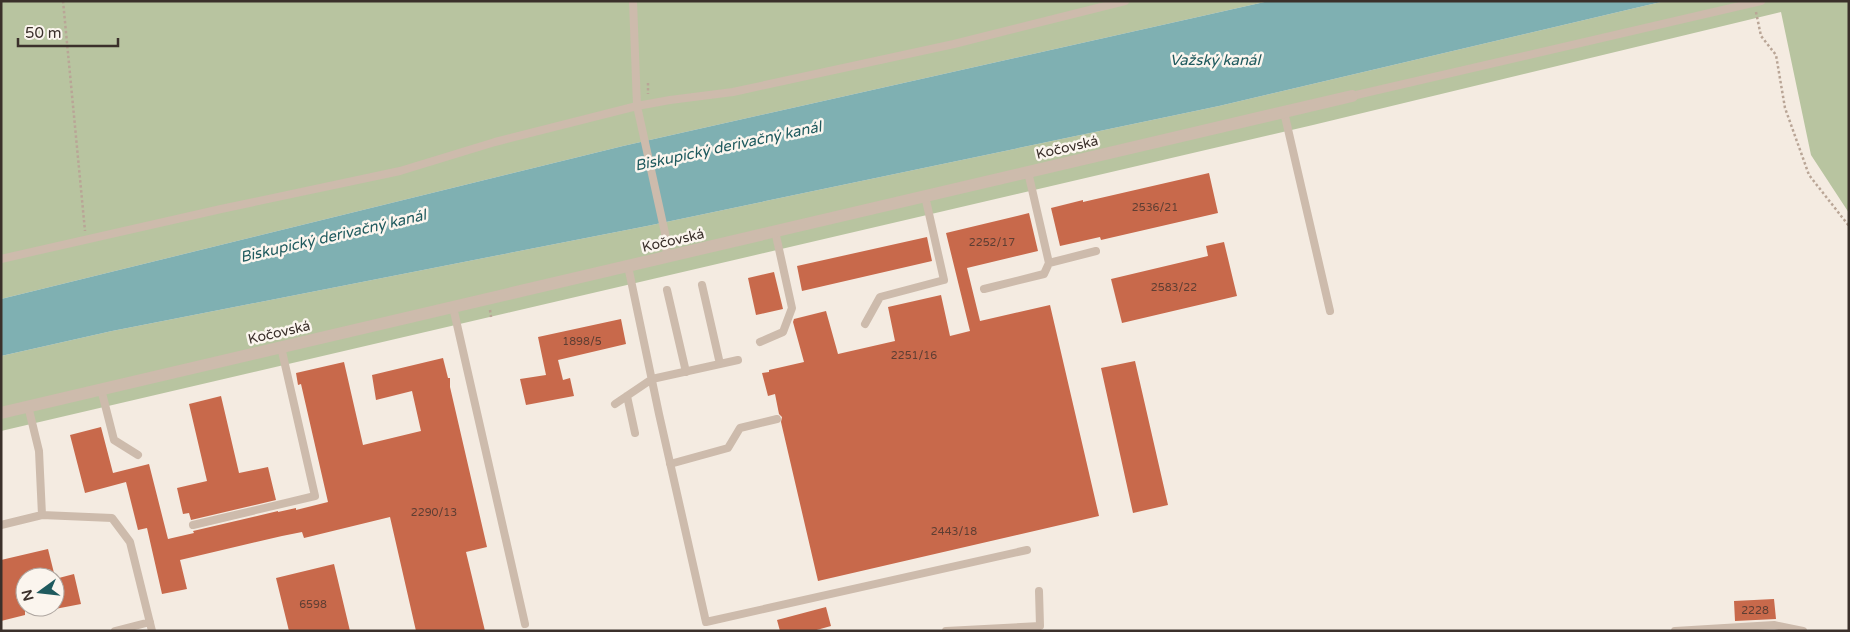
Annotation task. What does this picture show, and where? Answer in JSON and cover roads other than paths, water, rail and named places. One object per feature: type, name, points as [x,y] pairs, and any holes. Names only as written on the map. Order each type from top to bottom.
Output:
[{"type":"street","name":"Kočovská","points":[[1,413],[1352,96]]},
{"type":"lane","points":[[634,1],[637,106],[665,233],[667,257]]},
{"type":"lane","points":[[1,259],[400,171],[495,142],[637,106],[752,88],[954,44],[1125,1]]},
{"type":"lane","points":[[1352,96],[1757,2]]},
{"type":"lane","points":[[1284,112],[1330,311]]},
{"type":"lane","points":[[984,289],[1044,274],[1049,264],[1028,172]]},
{"type":"lane","points":[[866,324],[880,296],[944,280],[925,196]]},
{"type":"lane","points":[[760,342],[783,332],[792,308],[775,231]]},
{"type":"lane","points":[[1049,264],[1096,251]]},
{"type":"lane","points":[[628,266],[706,622],[1027,550]]},
{"type":"lane","points":[[702,285],[720,364]]},
{"type":"lane","points":[[667,290],[686,372]]},
{"type":"lane","points":[[453,307],[525,624]]},
{"type":"lane","points":[[193,524],[315,496],[281,347]]},
{"type":"lane","points":[[615,404],[652,379],[738,360]]},
{"type":"lane","points":[[102,389],[114,440],[138,455]]},
{"type":"lane","points":[[627,396],[635,433]]},
{"type":"lane","points":[[28,406],[39,451],[42,515]]},
{"type":"lane","points":[[670,464],[728,448],[740,428],[777,419]]},
{"type":"lane","points":[[1,525],[42,515],[112,518],[130,542],[152,631]]},
{"type":"lane","points":[[946,631],[1040,628],[1039,591]]},
{"type":"lane","points":[[116,631],[150,622]]},
{"type":"lane","points":[[1675,631],[1774,626],[1803,631]]},
{"type":"water","name":"Važský kanál","points":[[1269,1],[1665,1],[1219,106],[647,226],[112,331],[1,356],[1,299],[623,146]]},
{"type":"water label","name":"Biskupický derivačný kanál","points":[[728,146]]},
{"type":"water label","name":"Biskupický derivačný kanál","points":[[333,236]]}]
